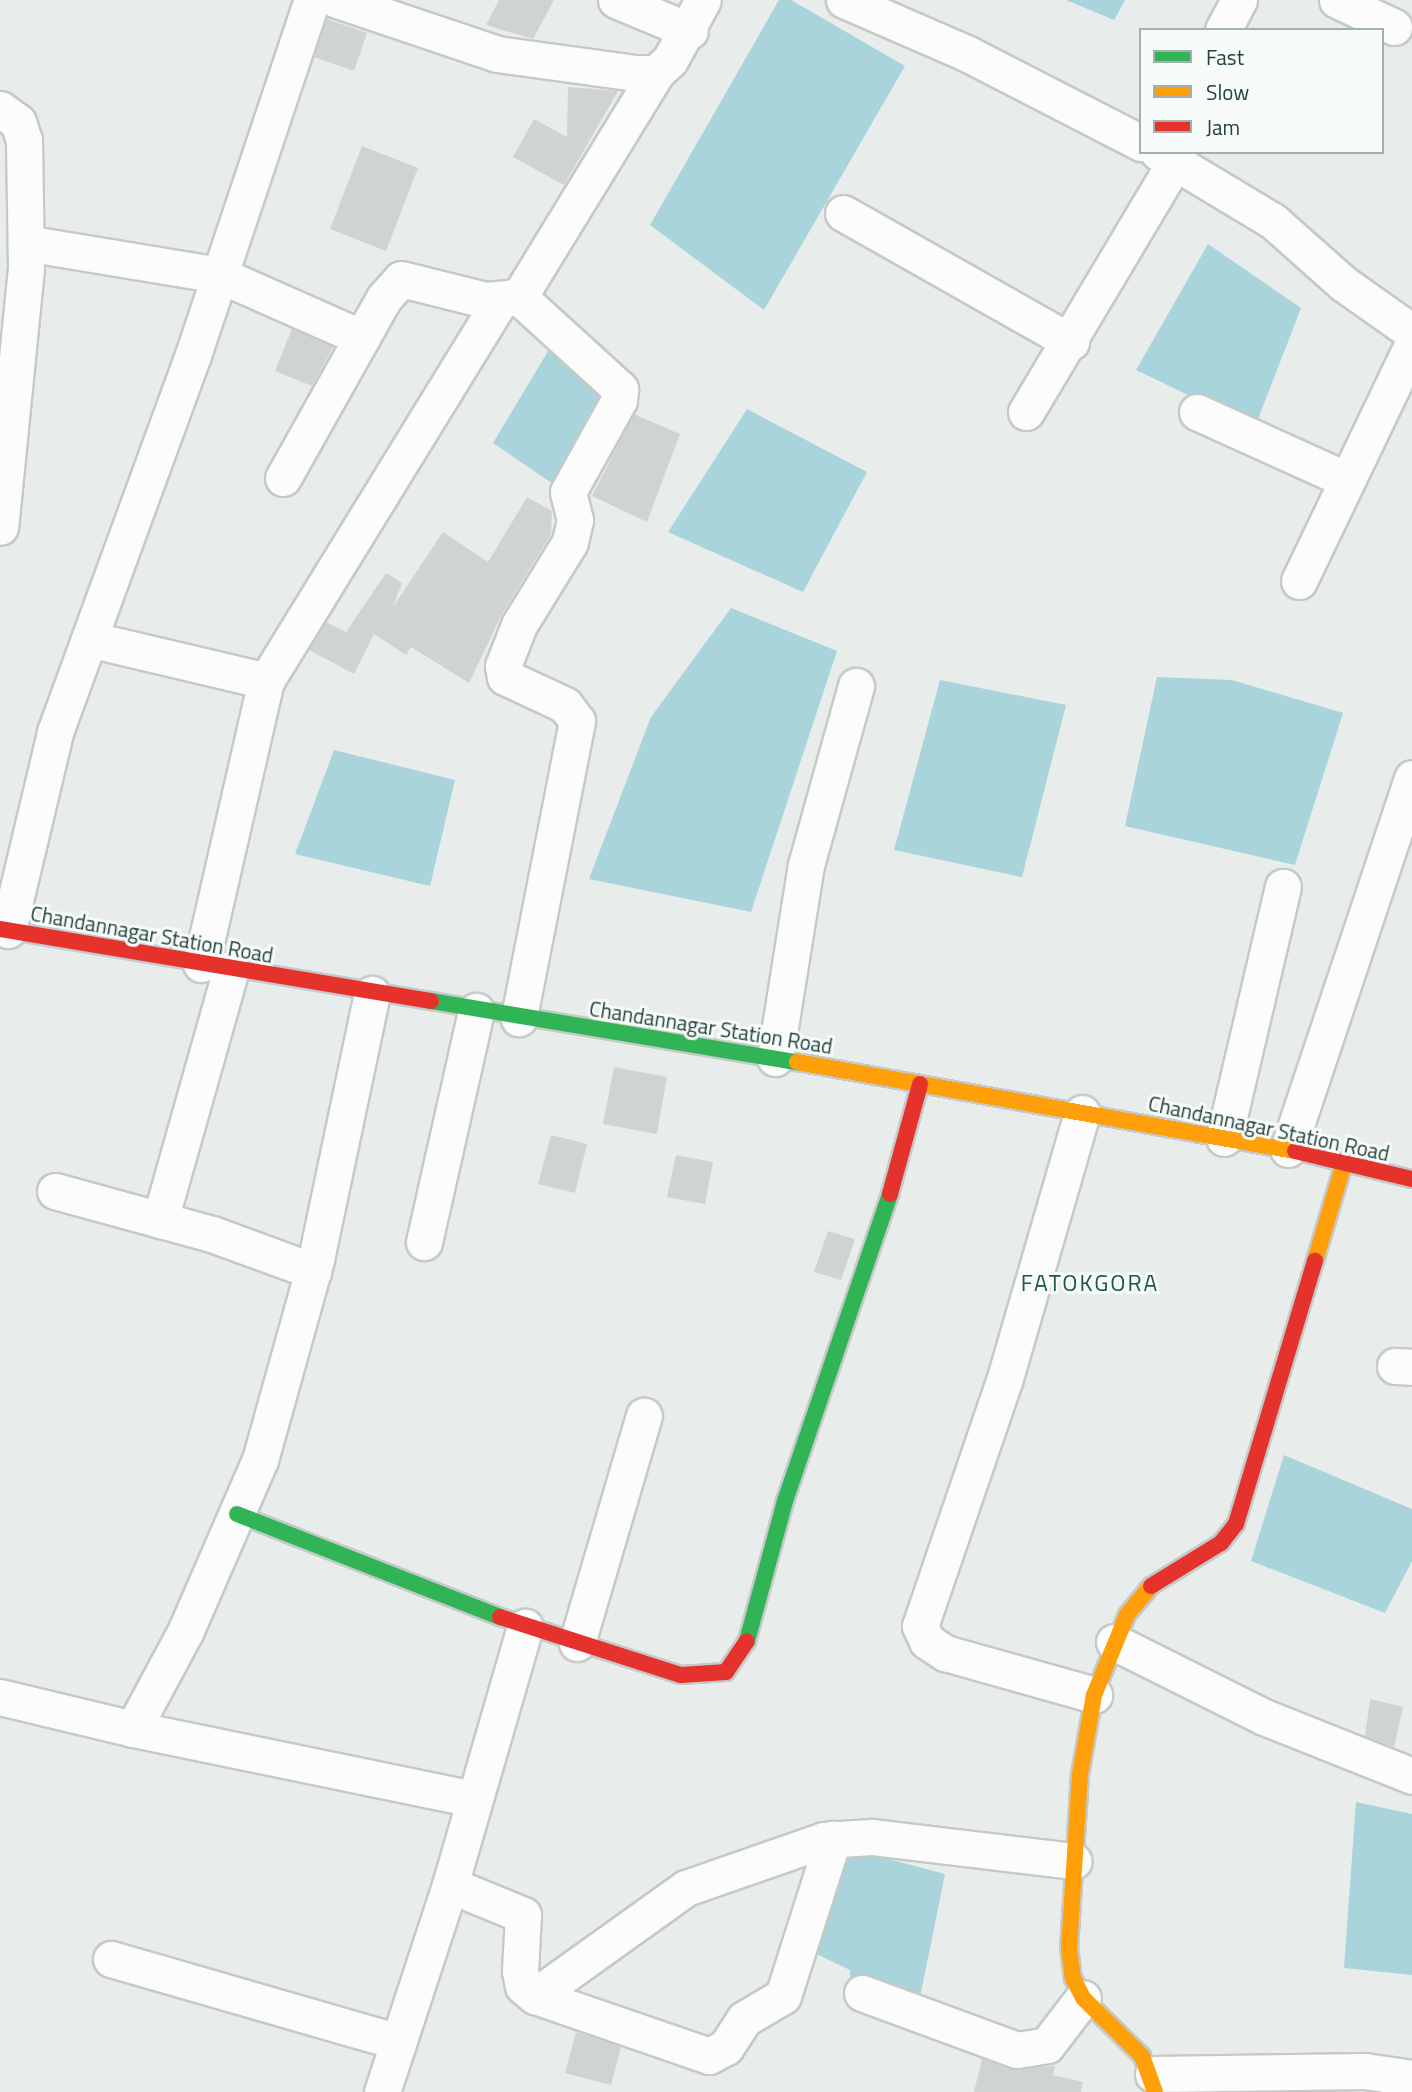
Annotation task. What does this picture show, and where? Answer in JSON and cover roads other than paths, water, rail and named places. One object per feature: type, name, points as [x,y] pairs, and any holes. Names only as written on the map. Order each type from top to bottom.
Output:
[{"type":"street","points":[[4,930],[55,732],[220,275],[312,0]]},
{"type":"street","points":[[337,0],[498,54],[656,74]]},
{"type":"street","points":[[160,1220],[216,967],[266,681],[510,298],[696,16],[615,0]]},
{"type":"street","points":[[844,0],[968,54],[1139,142]]},
{"type":"street","points":[[1224,28],[1239,0]]},
{"type":"street","points":[[1337,0],[1394,27]]},
{"type":"street","points":[[0,109],[18,122],[24,140],[26,243],[0,527]]},
{"type":"street","points":[[1026,412],[1071,342],[1166,158],[1273,221],[1344,284],[1412,332]]},
{"type":"street","points":[[844,213],[1071,342]]},
{"type":"street","points":[[26,243],[220,275],[362,338]]},
{"type":"street","points":[[283,478],[384,298],[401,279],[485,300],[510,298],[620,388],[620,400],[568,492],[575,520],[570,542],[519,625],[503,666],[505,677],[565,705],[577,721],[519,1018]]},
{"type":"street","points":[[1299,581],[1412,345]]},
{"type":"street","points":[[1197,412],[1347,480]]},
{"type":"street","points":[[89,639],[266,681]]},
{"type":"street","points":[[775,1058],[806,865],[856,687]]},
{"type":"street","points":[[1287,1149],[1412,778]]},
{"type":"street","points":[[1224,1138],[1283,887]]},
{"type":"street","name":"Chandannagar Station Road","points":[[4,930],[476,1012],[775,1058],[1287,1149],[1412,1179]]},
{"type":"street","points":[[132,1728],[186,1630],[260,1460],[313,1271],[372,994]]},
{"type":"street","points":[[424,1242],[476,1012]]},
{"type":"street","points":[[237,1514],[525,1627],[681,1675],[726,1672],[738,1662],[785,1500],[873,1255],[920,1084]]},
{"type":"street","points":[[1082,1113],[1005,1378],[920,1626],[927,1641],[945,1653],[1094,1696]]},
{"type":"street","points":[[1344,1163],[1237,1524],[1221,1543],[1147,1589],[1114,1642],[1094,1696],[1074,1861],[1069,1947],[1073,1978],[1083,1998],[1154,2083],[1365,2071],[1412,2078]]},
{"type":"street","points":[[55,1191],[160,1220],[313,1271]]},
{"type":"street","points":[[577,1643],[645,1416]]},
{"type":"street","points":[[382,2092],[450,1885],[525,1627]]},
{"type":"street","points":[[1114,1642],[1264,1717],[1412,1776]]},
{"type":"street","points":[[0,1697],[132,1728],[473,1799]]},
{"type":"street","points":[[535,1996],[686,1888],[833,1839],[872,1837],[1074,1861]]},
{"type":"street","points":[[450,1885],[523,1915],[520,1971],[523,1986],[535,1996],[690,2051],[718,2053],[744,2019],[783,1996],[833,1839]]},
{"type":"street","points":[[111,1959],[398,2042]]},
{"type":"street","points":[[862,1993],[1017,2050],[1047,2045],[1083,1998]]},
{"type":"water","points":[[779,0],[791,0],[905,66],[764,310],[650,225]]},
{"type":"water","points":[[1066,0],[1125,0],[1114,20]]},
{"type":"water","points":[[1208,244],[1301,308],[1255,427],[1136,370]]},
{"type":"water","points":[[550,348],[612,397],[556,486],[493,443]]},
{"type":"water","points":[[747,409],[867,472],[803,592],[668,532]]},
{"type":"water","points":[[731,608],[837,651],[751,912],[589,879],[651,717]]},
{"type":"water","points":[[1157,677],[1232,680],[1343,713],[1295,865],[1125,826]]},
{"type":"water","points":[[940,680],[1066,705],[1022,877],[894,850]]},
{"type":"water","points":[[334,750],[455,780],[430,886],[295,854]]},
{"type":"water","points":[[1284,1455],[1412,1509],[1412,1561],[1385,1613],[1251,1561]]},
{"type":"water","points":[[1356,1802],[1412,1814],[1412,1975],[1344,1968]]},
{"type":"water","points":[[839,1846],[945,1874],[916,2017],[851,1998],[850,1970],[806,1949]]},
{"type":"district","name":"FATOKGORA","points":[[1090,1283]]}]
